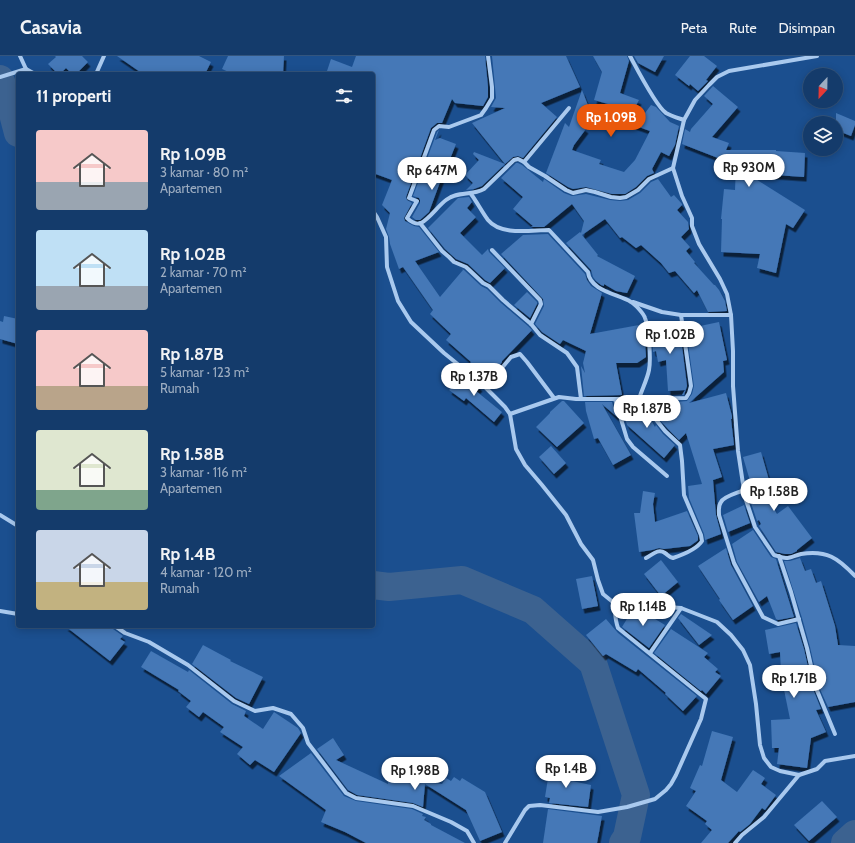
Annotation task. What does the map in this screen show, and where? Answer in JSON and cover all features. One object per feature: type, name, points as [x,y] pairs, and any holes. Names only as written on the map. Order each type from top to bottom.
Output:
[{"type":"street","points":[[20,56],[26,69],[31,72]]},
{"type":"street","points":[[97,72],[104,56]]},
{"type":"street","points":[[488,56],[492,98],[481,115],[449,127],[438,126],[434,130],[409,198],[417,201],[407,218],[420,224],[442,251],[454,262],[466,267],[531,324],[540,335],[567,353],[577,367],[581,399]]},
{"type":"street","points":[[630,56],[663,110],[666,113],[684,120]]},
{"type":"street","points":[[817,56],[729,71],[717,77],[695,100],[684,120],[673,168],[682,196],[692,218],[692,226],[699,244],[720,279],[727,294],[731,315],[734,351],[733,386],[738,451],[745,497],[755,527],[774,555],[787,558],[798,554],[812,552],[824,554],[834,557],[855,576]]},
{"type":"street","points":[[17,72],[26,69]]},
{"type":"street","points":[[0,77],[16,72]]},
{"type":"street","points":[[524,162],[569,108]]},
{"type":"street","points":[[420,224],[446,199],[457,194],[471,194],[479,192],[514,160],[518,159],[573,193],[586,190],[620,198],[626,197],[638,190],[649,179],[673,168]]},
{"type":"street","points":[[471,194],[489,222],[499,228],[509,231],[549,230],[588,272],[588,276],[597,287],[611,294],[662,312],[681,315],[731,315]]},
{"type":"street","points":[[375,214],[386,237],[387,267],[398,301],[411,322],[505,406],[510,414],[516,449],[525,465],[566,515],[581,544],[593,560],[603,594],[614,603],[681,608],[716,622],[731,635],[743,650],[750,665],[760,745],[764,758],[772,767],[780,771],[799,775],[817,769],[825,761],[855,756]]},
{"type":"street","points":[[492,250],[540,300],[541,304],[531,324]]},
{"type":"street","points":[[633,302],[645,317],[648,326],[649,368],[639,399]]},
{"type":"street","points":[[510,414],[558,397],[581,399],[686,398],[691,386],[681,315]]},
{"type":"street","points":[[496,375],[511,357],[520,354],[554,398]]},
{"type":"street","points":[[615,399],[627,439],[633,447],[668,476]]},
{"type":"street","points":[[646,558],[660,551],[673,558],[699,545],[702,541],[701,535],[684,495],[680,445],[665,431],[653,416],[647,399]]},
{"type":"street","points":[[744,490],[725,498],[721,501],[719,506],[718,515],[734,563],[763,617],[778,624],[799,619]]},
{"type":"street","points":[[0,515],[16,525]]},
{"type":"street","points":[[779,556],[792,592],[816,688],[835,734]]},
{"type":"street","points":[[506,843],[525,810],[529,806],[540,805],[598,812],[627,807],[656,799],[671,784],[676,775],[701,719],[706,699],[618,628],[614,603]]},
{"type":"street","points":[[650,653],[681,608]]},
{"type":"street","points":[[0,611],[16,614]]},
{"type":"street","points":[[119,628],[125,633],[149,642],[188,665],[234,701],[255,711],[273,708],[291,714],[303,728],[308,743],[346,793],[356,798],[413,806],[451,822],[466,831],[474,843]]},
{"type":"street","points":[[735,843],[742,835],[764,817],[799,775]]},
{"type":"building","points":[[55,56],[82,56],[88,62],[78,72],[70,72],[66,68],[62,72],[56,72],[48,64],[56,57]]},
{"type":"building","points":[[117,56],[199,56],[211,62],[206,72],[140,72]]},
{"type":"building","points":[[228,56],[284,56],[283,72],[229,72],[222,69]]},
{"type":"building","points":[[356,56],[485,56],[488,97],[483,106],[455,103],[452,99],[442,123],[437,123],[431,128],[406,197],[407,200],[412,203],[404,218],[405,221],[410,224],[419,227],[439,252],[415,261],[440,297],[463,270],[462,269],[481,286],[487,289],[532,330],[484,382],[467,367],[471,362],[446,340],[451,334],[430,314],[433,310],[403,267],[399,269],[386,229],[390,213],[382,205],[392,180],[375,174],[375,72],[327,72],[331,59],[352,67]]},
{"type":"building","points":[[492,56],[566,56],[580,87],[541,103],[557,117],[523,158],[518,156],[513,157],[505,164],[472,123],[505,108],[491,107],[496,98]]},
{"type":"building","points":[[593,56],[627,56],[629,61],[620,93],[639,100],[633,111],[642,117],[651,105],[656,107],[670,122],[679,126],[675,145],[669,156],[661,152],[652,169],[654,173],[647,176],[636,187],[625,194],[612,194],[586,187],[573,189],[546,173],[565,123],[569,127],[582,90],[589,108],[582,126],[586,129],[572,150],[601,160],[599,164],[624,172],[635,160],[650,131],[625,122],[629,110],[594,100],[602,72]]},
{"type":"building","points":[[634,56],[664,56],[655,72],[638,63]]},
{"type":"building","points":[[690,56],[704,56],[717,66],[706,80],[708,81],[698,91],[675,75]]},
{"type":"building","points":[[713,86],[738,107],[712,137],[729,143],[726,150],[776,150],[803,153],[803,156],[805,156],[804,177],[746,173],[805,210],[793,228],[786,224],[776,273],[757,268],[760,254],[721,252],[721,219],[724,189],[735,190],[736,165],[682,144],[685,129],[690,132],[713,104],[704,96]]},
{"type":"building","points":[[836,113],[855,121],[851,136],[843,133],[843,116],[836,116]]},
{"type":"building","points":[[439,130],[435,140],[440,138],[456,144],[429,212],[420,220],[416,220],[412,217],[420,203],[420,200],[419,198],[413,196],[437,132]]},
{"type":"building","points":[[474,152],[505,164],[482,186],[466,190],[473,183],[465,175],[479,160],[473,154]]},
{"type":"building","points":[[516,163],[522,165],[543,182],[544,179],[564,193],[572,196],[586,194],[610,200],[628,200],[640,193],[651,182],[658,179],[671,197],[674,195],[682,204],[677,210],[688,222],[689,229],[681,237],[690,247],[686,251],[695,262],[694,263],[719,290],[725,301],[727,311],[708,312],[697,290],[694,293],[675,271],[669,273],[661,263],[641,245],[636,248],[622,237],[620,238],[605,219],[582,235],[598,255],[597,256],[635,276],[627,293],[616,291],[604,284],[604,286],[601,285],[593,277],[591,270],[566,243],[580,232],[581,233],[584,221],[572,204],[544,227],[531,227],[533,226],[513,209],[523,197],[501,178]]},
{"type":"building","points":[[469,197],[472,202],[467,208],[476,217],[460,233],[482,255],[488,249],[489,252],[505,268],[490,283],[468,264],[456,259],[445,249],[428,228],[458,198]]},
{"type":"building","points":[[548,234],[585,274],[591,286],[602,293],[590,334],[639,325],[640,328],[644,327],[646,357],[637,363],[616,363],[622,395],[584,396],[581,366],[585,373],[583,363],[586,351],[563,340],[560,344],[542,332],[535,324],[544,306],[543,299],[501,254],[523,235]]},
{"type":"building","points":[[527,292],[537,302],[530,318],[514,305]]},
{"type":"building","points":[[4,316],[16,319],[16,343],[0,339],[0,321],[3,322]]},
{"type":"building","points":[[668,322],[668,325],[674,324],[675,331],[680,330],[687,386],[684,395],[682,395],[685,390],[668,391],[666,360],[658,362],[656,351],[653,352],[651,326]]},
{"type":"building","points":[[719,322],[727,360],[723,361],[724,372],[689,403],[726,393],[732,416],[731,419],[734,445],[713,449],[722,477],[713,480],[716,515],[721,534],[705,540],[704,534],[689,498],[688,486],[702,484],[686,433],[679,440],[660,420],[676,402],[687,401],[692,394],[694,386],[686,329]]},
{"type":"building","points":[[463,373],[480,387],[476,391],[502,412],[494,422],[466,398],[464,401],[449,390]]},
{"type":"building","points":[[562,401],[564,401],[584,423],[557,447],[536,427]]},
{"type":"building","points":[[585,402],[612,402],[617,417],[602,404],[631,455],[613,465],[598,438],[594,439]]},
{"type":"building","points":[[620,402],[623,402],[624,410],[641,402],[655,427],[656,425],[675,445],[664,458],[627,425]]},
{"type":"building","points":[[551,446],[566,463],[554,474],[539,457]]},
{"type":"building","points":[[761,452],[771,487],[763,489],[777,514],[788,506],[812,538],[797,551],[791,554],[776,552],[759,526],[761,524],[759,520],[757,521],[750,500],[755,498],[743,457]]},
{"type":"building","points":[[643,491],[655,493],[653,504],[655,522],[687,511],[698,536],[698,540],[690,546],[664,549],[659,548],[639,552],[634,513],[640,513]]},
{"type":"building","points":[[744,505],[750,523],[728,532],[723,515]]},
{"type":"building","points":[[753,530],[771,557],[776,559],[794,617],[778,620],[776,619],[767,596],[759,602],[737,562],[732,544]]},
{"type":"building","points":[[726,548],[731,565],[753,606],[733,620],[698,566]]},
{"type":"building","points":[[800,558],[805,571],[811,569],[816,583],[821,581],[835,626],[838,645],[855,646],[855,702],[828,707],[819,687],[802,618],[784,561]]},
{"type":"building","points":[[661,560],[678,582],[661,596],[644,574]]},
{"type":"building","points":[[592,576],[598,606],[582,609],[576,579]]},
{"type":"building","points":[[633,609],[640,614],[642,611],[665,625],[649,648],[622,627]]},
{"type":"building","points":[[681,614],[712,635],[699,645],[678,618]]},
{"type":"building","points":[[606,619],[618,633],[697,696],[683,711],[665,694],[666,693],[638,669],[636,672],[606,654],[603,656],[586,635]]},
{"type":"building","points":[[796,623],[804,649],[813,689],[821,709],[816,710],[826,732],[811,738],[807,768],[777,764],[779,748],[772,748],[771,720],[790,719],[784,690],[782,690],[780,652],[769,654],[765,630]]},
{"type":"building","points":[[68,628],[113,628],[123,636],[120,639],[125,642],[110,661]]},
{"type":"building","points":[[671,629],[708,653],[704,657],[718,669],[715,672],[721,676],[706,694],[654,653]]},
{"type":"building","points":[[203,645],[231,660],[230,661],[263,677],[249,704],[236,698],[192,664]]},
{"type":"building","points":[[151,651],[188,672],[189,670],[232,704],[246,711],[244,716],[263,729],[274,712],[298,728],[301,733],[274,772],[255,760],[250,765],[237,754],[243,747],[220,732],[224,727],[203,712],[199,717],[186,707],[191,701],[178,691],[179,690],[141,667]]},
{"type":"building","points":[[712,731],[733,737],[721,780],[737,792],[753,770],[765,778],[761,784],[776,795],[765,810],[762,808],[750,824],[740,832],[739,831],[728,843],[701,843],[712,830],[705,824],[707,821],[686,806],[696,791],[690,788],[700,765],[702,766]]},
{"type":"building","points":[[333,738],[344,755],[336,760],[388,784],[389,769],[407,770],[406,780],[442,784],[446,778],[451,781],[454,777],[460,781],[462,778],[485,792],[502,832],[480,841],[466,810],[425,784],[423,807],[413,803],[357,795],[348,790],[317,749]]},
{"type":"building","points":[[311,753],[344,796],[356,801],[412,809],[423,814],[422,816],[426,817],[424,820],[431,825],[465,843],[366,843],[321,822],[326,810],[279,776]]},
{"type":"building","points":[[550,766],[568,769],[567,780],[591,785],[588,807],[549,803],[550,798],[545,797]]},
{"type":"building","points":[[822,801],[837,817],[809,841],[794,825]]},
{"type":"building","points":[[548,809],[602,816],[597,843],[543,843]]},
{"type":"waterway","points":[[0,79],[12,110],[16,125]]},
{"type":"waterway","points":[[375,585],[389,587],[462,580],[533,610],[593,663],[636,795],[627,837],[623,843]]},
{"type":"waterway","points":[[845,843],[855,834]]}]
